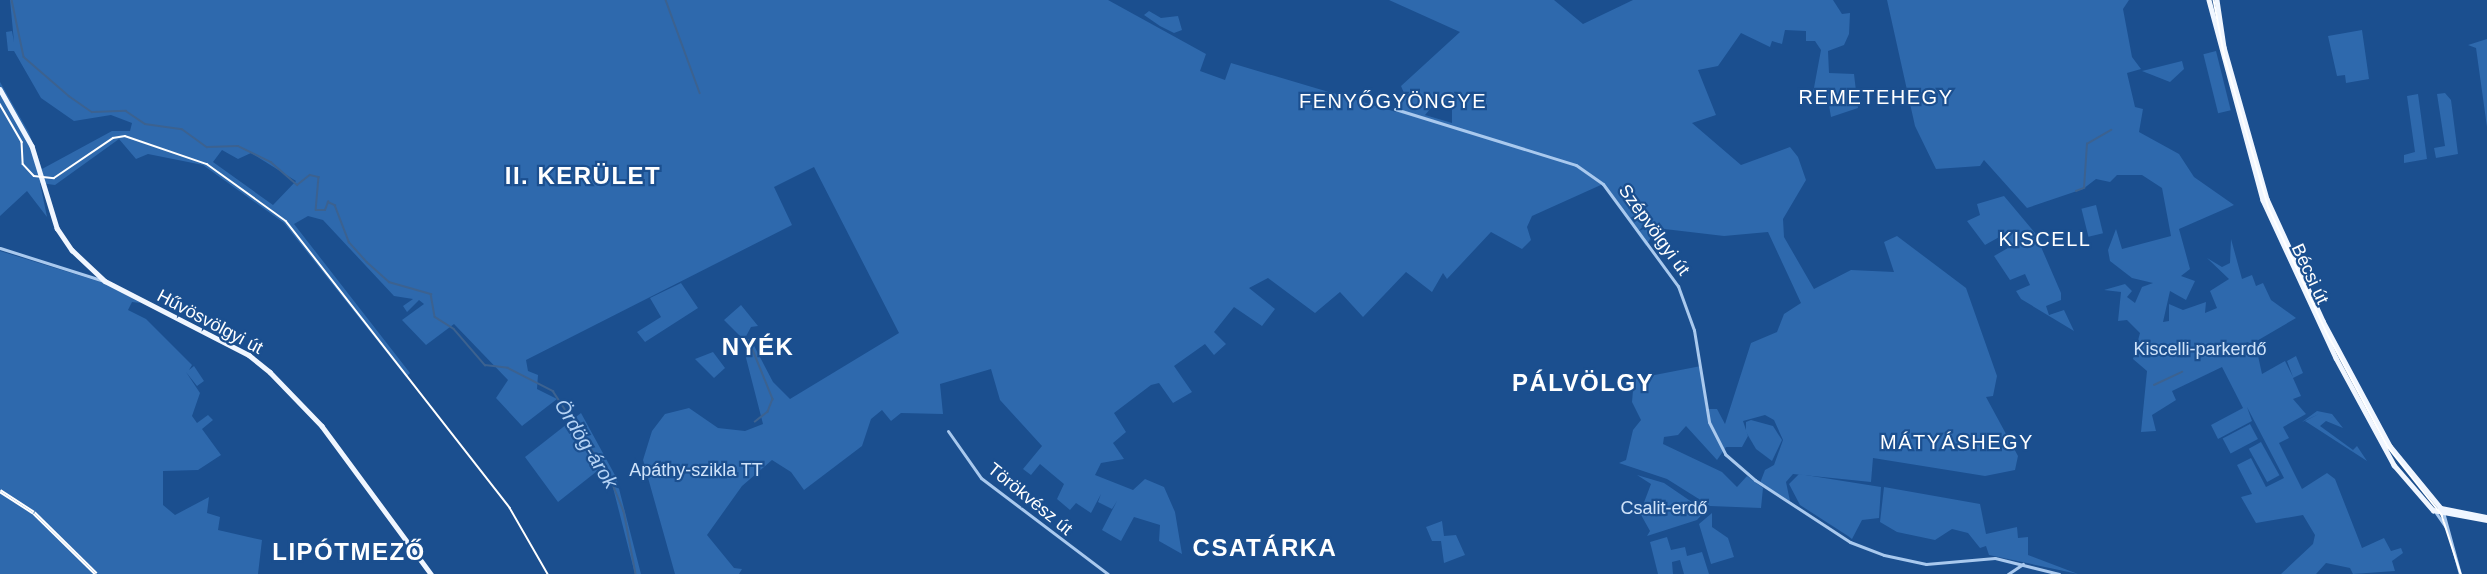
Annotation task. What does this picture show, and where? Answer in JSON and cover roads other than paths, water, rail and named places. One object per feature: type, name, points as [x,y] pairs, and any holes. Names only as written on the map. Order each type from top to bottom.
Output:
[{"type":"main road","name":"Bécsi út","points":[[2209,0],[2262,200],[2288,261],[2388,454],[2436,513]]},
{"type":"main road","name":"Bécsi út","points":[[2217,0],[2224,47],[2266,195],[2299,272],[2390,446],[2441,508]]},
{"type":"main road","name":"Hűvösvölgyi út","points":[[0,89],[29,140],[59,233],[89,267],[105,281],[249,355],[270,372],[322,426],[431,574]]},
{"type":"main road","points":[[2441,508],[2487,518]]},
{"type":"main road","points":[[2436,513],[2447,518],[2487,518]]},
{"type":"street","name":"Szépvölgyi út","points":[[1395,109],[1576,165],[1603,184],[1683,296],[1696,337],[1707,417],[1723,450],[1767,488],[1850,542],[1884,555],[1926,564],[1988,558],[2023,564],[2059,574]]},
{"type":"street","points":[[0,248],[105,281]]},
{"type":"street","points":[[84,276],[89,267]]},
{"type":"street","name":"Törökvész út","points":[[948,431],[981,478],[1108,574]]},
{"type":"street","name":"Bécsi út","points":[[2441,508],[2447,518],[2460,574]]},
{"type":"street","name":"Bécsi út","points":[[2436,513],[2448,530]]},
{"type":"street","points":[[2008,574],[2023,564]]},
{"type":"waterway","name":"Ördög-árok","points":[[12,0],[24,57],[69,96],[92,112],[126,111],[145,124],[182,129],[207,147],[238,146],[271,162],[297,185],[310,175],[319,177],[316,210],[325,210],[328,202],[335,205],[349,242],[367,262],[389,282],[431,294],[435,317],[454,329],[485,365],[508,368],[553,391],[610,477],[624,511],[636,574]]},
{"type":"waterway","points":[[666,0],[700,93]]},
{"type":"waterway","points":[[2076,191],[2084,188],[2087,144],[2111,130]]},
{"type":"waterway","points":[[749,340],[773,399],[768,412],[755,422]]},
{"type":"waterway","points":[[2154,385],[2182,372]]},
{"type":"tram line","points":[[2214,0],[2225,58],[2269,208],[2326,331],[2388,447],[2442,515],[2461,574]]},
{"type":"tram line","points":[[0,104],[22,142],[23,164],[34,176],[54,178],[113,138],[125,136],[207,164],[286,221],[510,508],[548,574]]},
{"type":"railway","points":[[0,491],[34,513],[96,574]]},
{"type":"district","name":"REMETEHEGY","points":[[1876,97]]},
{"type":"district","name":"FENYŐGYÖNGYE","points":[[1393,101]]},
{"type":"district","name":"II. KERÜLET","points":[[583,176]]},
{"type":"district","name":"KISCELL","points":[[2045,239]]},
{"type":"district","name":"NYÉK","points":[[758,347]]},
{"type":"district","name":"PÁLVÖLGY","points":[[1583,383]]},
{"type":"district","name":"MÁTYÁSHEGY","points":[[1957,442]]},
{"type":"district","name":"CSATÁRKA","points":[[1265,548]]},
{"type":"district","name":"LIPÓTMEZŐ","points":[[349,552]]},
{"type":"park label","name":"Kiscelli-parkerdő","points":[[2200,349]]},
{"type":"park label","name":"Apáthy-szikla TT","points":[[696,470]]},
{"type":"park label","name":"Csalit-erdő","points":[[1664,508]]}]
